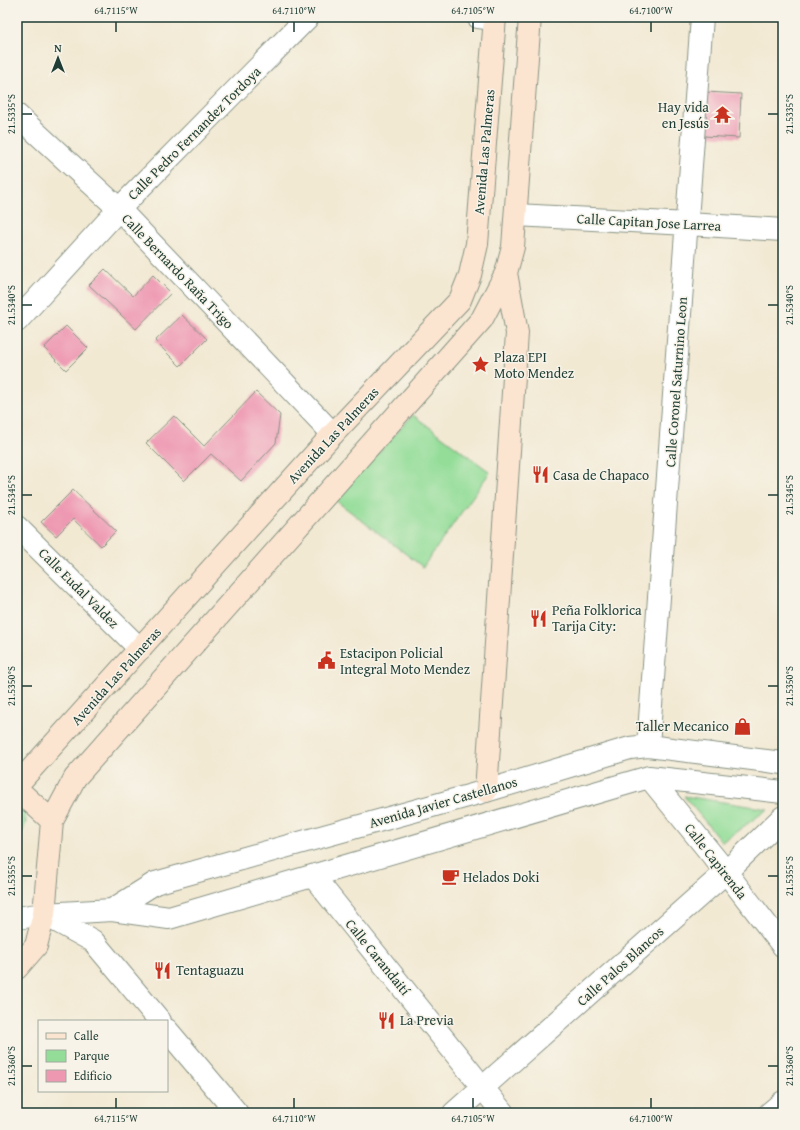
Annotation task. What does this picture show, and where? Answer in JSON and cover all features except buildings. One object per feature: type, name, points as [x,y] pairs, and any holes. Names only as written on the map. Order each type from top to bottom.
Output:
[{"type":"street","name":"Calle Pedro Fernandez Tordoya","points":[[17,321],[119,209],[308,17]]},
{"type":"street","points":[[17,968],[36,946],[44,914],[52,821],[75,778],[482,319],[506,273],[513,247],[530,17]]},
{"type":"street","name":"Calle Coronel Saturnino Leon","points":[[648,746],[688,224],[702,17]]},
{"type":"street","name":"Avenida Las Palmeras","points":[[17,786],[333,434],[460,300],[470,275],[477,244],[489,18]]},
{"type":"street","name":"Calle Bernardo Raña Trigo","points":[[17,115],[119,209],[333,434]]},
{"type":"street","name":"Calle Capitan Jose Larrea","points":[[516,215],[783,230]]},
{"type":"street","points":[[486,791],[517,332],[506,273]]},
{"type":"street","name":"Calle Eudal Valdez","points":[[17,527],[140,649]]},
{"type":"street","name":"Avenida Javier Castellanos","points":[[112,910],[155,883],[486,791],[630,748],[648,746],[783,763]]},
{"type":"street","name":"Avenida Javier Castellanos","points":[[17,918],[44,914],[112,910],[169,918],[649,777],[783,792]]},
{"type":"street","name":"Calle Capirenda","points":[[649,777],[726,872],[783,946]]},
{"type":"street","points":[[17,789],[52,821]]},
{"type":"street","name":"Calle Palos Blancos","points":[[454,1113],[726,872],[783,816]]},
{"type":"street","name":"Calle Carandaití","points":[[313,876],[503,1113]]},
{"type":"street","points":[[44,914],[94,941],[159,1020]]},
{"type":"street","points":[[168,1031],[236,1113]]},
{"type":"street","points":[[770,1113],[783,1102]]},
{"type":"green space","points":[[413,415],[490,472],[423,567],[335,500]]},
{"type":"green space","points":[[684,796],[768,809],[722,842]]},
{"type":"green space","points":[[17,810],[25,812],[26,823],[17,844]]},
{"type":"place","name":"Hay vida en Jesús","points":[[722,115]]},
{"type":"place","name":"Plaza EPI Moto Mendez","points":[[481,365]]},
{"type":"place","name":"Casa de Chapaco","points":[[540,475]]},
{"type":"place","name":"Peña Folklorica Tarija City:","points":[[539,618]]},
{"type":"place","name":"Estacipon Policial Integral Moto Mendez","points":[[327,661]]},
{"type":"place","name":"Taller Mecanico","points":[[742,726]]},
{"type":"place","name":"Helados Doki","points":[[450,877]]},
{"type":"place","name":"Tentaguazu","points":[[163,970]]},
{"type":"place","name":"La Previa","points":[[387,1020]]}]
